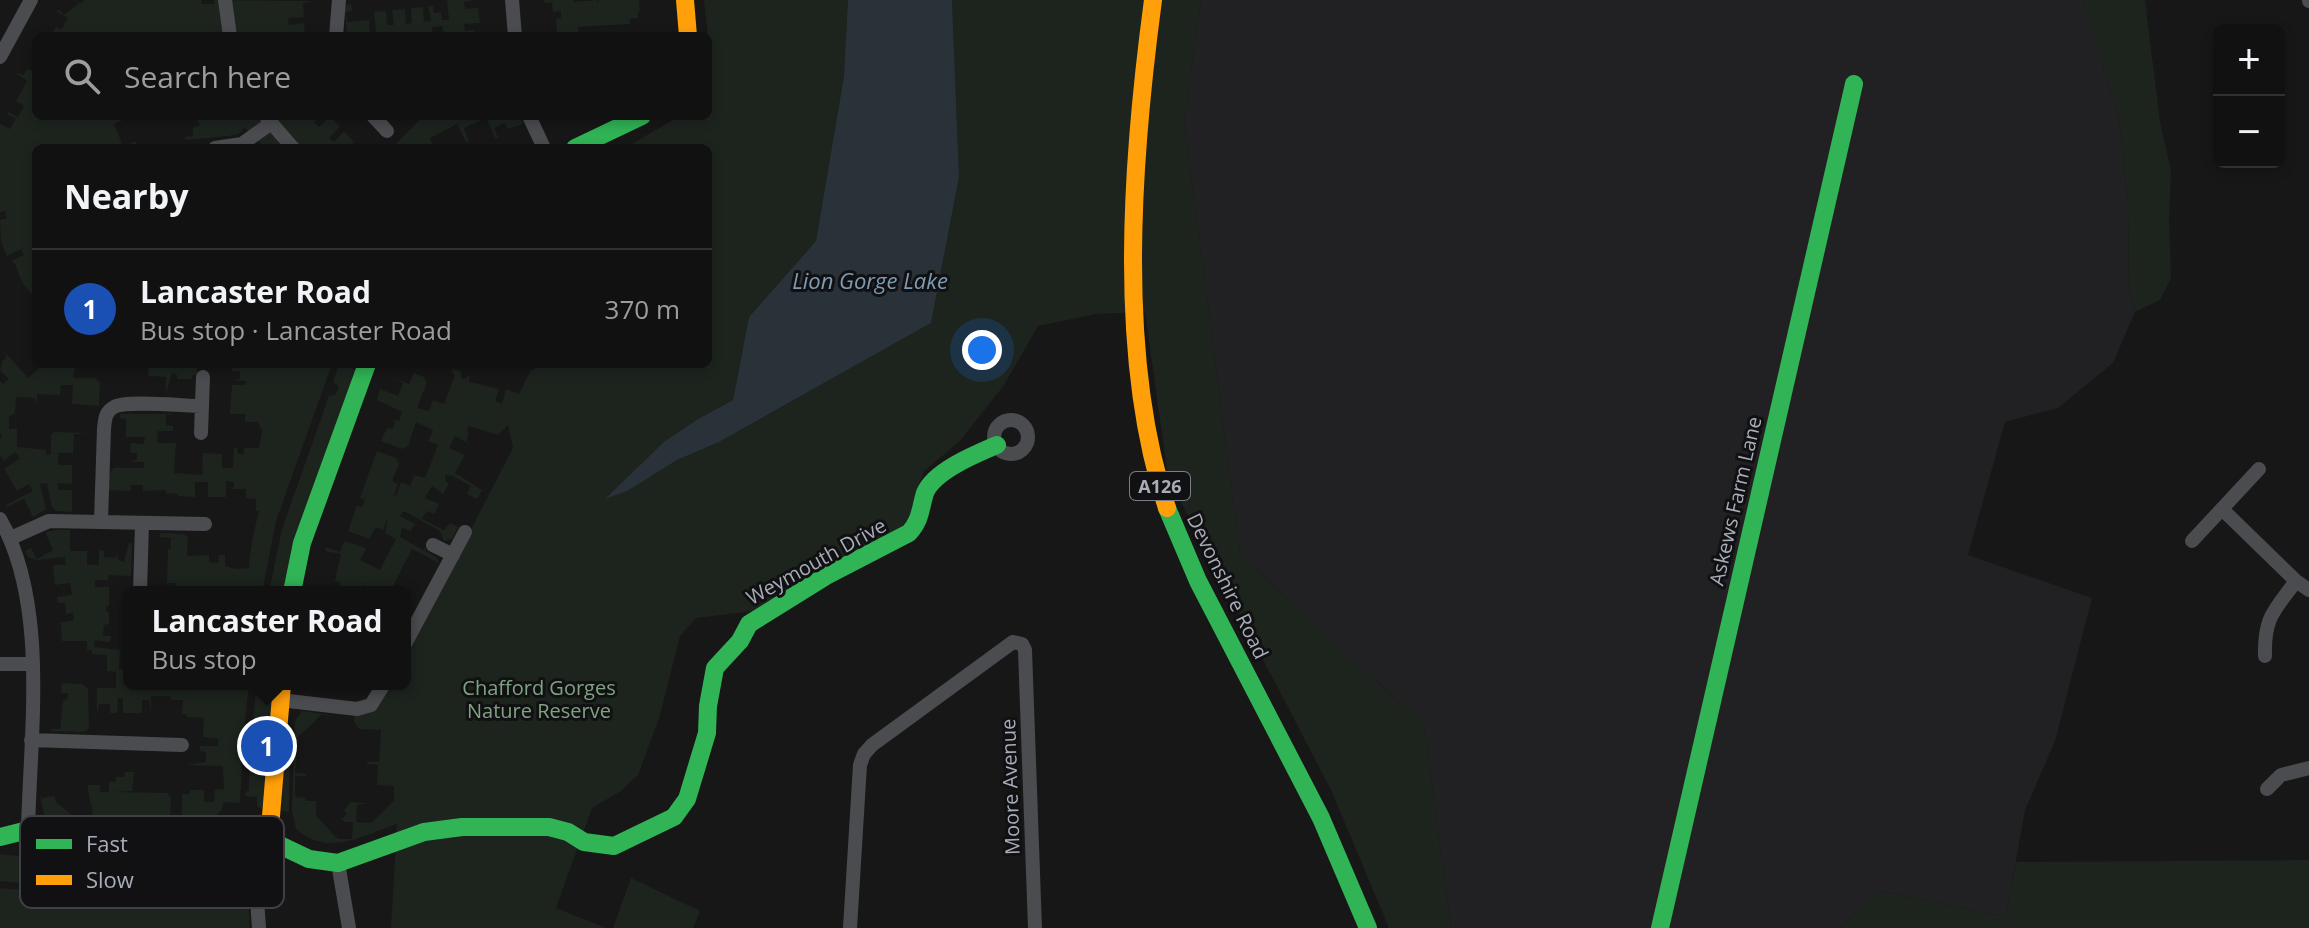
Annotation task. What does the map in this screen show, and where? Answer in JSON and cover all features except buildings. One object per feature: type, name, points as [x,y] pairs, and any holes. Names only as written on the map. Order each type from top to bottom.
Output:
[{"type":"street","points":[[0,57],[31,0]]},
{"type":"street","points":[[225,0],[229,32]]},
{"type":"street","points":[[336,32],[339,0]]},
{"type":"street","points":[[512,0],[515,32]]},
{"type":"street","points":[[685,0],[688,32]]},
{"type":"street","name":"Devonshire Road","points":[[1153,0],[1141,83],[1136,165],[1134,311],[1145,423],[1156,474],[1189,562],[1315,804],[1368,928]]},
{"type":"street","name":"Askews Farm Lane","points":[[1660,928],[1854,84]]},
{"type":"street","points":[[242,144],[268,120],[289,144]]},
{"type":"street","points":[[378,120],[387,131]]},
{"type":"street","points":[[531,120],[542,144]]},
{"type":"street","points":[[583,144],[634,120]]},
{"type":"street","points":[[293,586],[302,543],[366,368]]},
{"type":"street","points":[[201,433],[203,377]]},
{"type":"street","points":[[101,521],[104,429],[110,410],[122,404],[202,406]]},
{"type":"street","name":"Weymouth Drive","points":[[338,863],[424,832],[462,827],[549,827],[568,832],[584,842],[614,846],[674,817],[683,809],[707,733],[715,668],[740,641],[749,624],[826,576],[909,533],[919,522],[926,491],[931,485],[959,462],[997,445]]},
{"type":"street","points":[[2192,541],[2259,469]]},
{"type":"street","points":[[2223,510],[2309,590]]},
{"type":"street","points":[[0,519],[11,538],[24,591],[33,664],[28,816]]},
{"type":"street","points":[[11,538],[49,521],[205,524]]},
{"type":"street","points":[[140,586],[142,523]]},
{"type":"street","points":[[411,633],[465,532]]},
{"type":"street","points":[[433,545],[453,555]]},
{"type":"street","points":[[2265,656],[2265,631],[2269,617],[2296,581]]},
{"type":"street","name":"Moore Avenue","points":[[850,928],[860,765],[864,754],[1002,647],[1013,642],[1022,644],[1025,650],[1035,928]]},
{"type":"street","points":[[0,664],[33,664]]},
{"type":"street","points":[[271,816],[281,692],[357,709],[371,705],[380,690]]},
{"type":"street","points":[[31,740],[182,745]]},
{"type":"street","points":[[2267,789],[2281,775],[2309,768]]},
{"type":"street","points":[[0,837],[20,832]]},
{"type":"street","points":[[284,847],[309,859],[338,863],[349,928]]},
{"type":"street","points":[[258,908],[259,928]]},
{"type":"shaded area","points":[[1201,0],[2082,0],[2119,117],[2128,204],[2129,293],[2135,312],[2113,363],[2058,408],[2005,422],[1968,555],[2092,598],[2055,741],[2025,810],[2006,917],[1881,891],[1839,928],[1451,928],[1424,725],[1240,554],[1184,121]]},
{"type":"green space","points":[[75,0],[80,4],[85,0],[201,0],[202,4],[214,4],[214,0],[315,1],[303,3],[304,17],[288,18],[289,25],[304,23],[305,32],[53,32],[56,27],[61,30],[68,18],[57,12],[58,9],[64,15],[78,4]]},
{"type":"green space","points":[[447,0],[476,0],[464,2],[465,9],[478,8],[480,23],[464,24],[465,31],[474,32],[443,32],[442,26],[432,27],[433,32],[376,32],[374,12],[386,11],[387,25],[394,25],[392,10],[405,9],[406,24],[412,23],[411,8],[423,7],[424,22],[431,21],[428,6],[433,6],[434,13],[441,12],[442,20],[449,20]]},
{"type":"green space","points":[[544,0],[597,0],[598,3],[599,0],[639,0],[640,11],[638,18],[630,19],[630,24],[578,27],[578,32],[557,32],[556,19],[561,18],[561,11],[553,12],[552,3],[545,3]]},
{"type":"green space","name":"Chafford Gorges Nature Reserve","points":[[704,0],[848,0],[844,76],[816,241],[749,317],[733,400],[665,441],[629,490],[677,460],[719,442],[931,323],[959,177],[952,0],[1201,0],[1184,121],[1240,554],[1424,725],[1451,928],[1389,928],[1331,790],[1168,477],[1145,312],[1096,314],[1038,326],[1004,385],[959,442],[924,471],[917,490],[915,522],[826,567],[753,611],[696,618],[680,636],[660,715],[638,775],[621,791],[592,808],[556,908],[606,928],[391,928],[397,824],[346,842],[333,843],[308,838],[296,829],[292,811],[295,721],[302,711],[336,716],[321,715],[298,737],[295,773],[306,776],[295,776],[295,797],[316,801],[316,816],[338,839],[352,839],[353,822],[342,819],[347,814],[344,810],[351,802],[368,803],[357,805],[356,822],[371,823],[394,801],[394,786],[377,785],[378,765],[367,764],[379,762],[381,730],[359,729],[354,722],[355,714],[383,690],[411,690],[411,645],[513,448],[508,425],[498,435],[469,426],[466,440],[469,444],[455,436],[449,448],[465,455],[455,473],[482,490],[477,499],[467,494],[471,486],[445,475],[445,481],[449,483],[443,494],[432,486],[425,498],[439,504],[434,514],[427,511],[422,519],[444,530],[450,523],[458,527],[452,539],[444,541],[440,531],[404,511],[400,516],[415,524],[411,531],[402,528],[400,537],[423,550],[429,543],[425,551],[436,557],[439,563],[412,549],[393,586],[365,586],[367,581],[364,586],[340,586],[340,582],[335,581],[341,554],[325,551],[326,547],[340,552],[344,541],[366,548],[360,560],[380,570],[396,539],[385,533],[388,517],[383,530],[376,527],[369,539],[348,531],[357,505],[362,507],[365,500],[360,498],[377,451],[396,458],[399,464],[392,481],[398,484],[396,496],[401,482],[410,486],[414,475],[425,478],[438,445],[428,441],[433,430],[416,422],[408,446],[402,449],[381,441],[387,428],[393,429],[395,422],[391,419],[399,421],[402,412],[377,400],[380,389],[398,396],[403,383],[388,376],[409,384],[414,373],[424,377],[427,382],[417,408],[429,411],[433,400],[444,404],[455,375],[453,369],[461,372],[461,379],[470,374],[469,382],[499,389],[495,401],[502,404],[506,389],[519,394],[531,370],[537,368],[712,368],[712,144],[632,144],[673,120],[712,120],[712,32],[708,32]]},
{"type":"green space","points":[[2082,0],[2145,0],[2160,122],[2171,170],[2171,278],[2160,300],[2135,312],[2129,293],[2128,204],[2119,117]]},
{"type":"green space","points":[[351,4],[352,11],[346,12],[347,22],[369,20],[370,32],[347,32],[345,9],[347,5]]},
{"type":"green space","points":[[27,69],[32,71],[32,120],[123,120],[114,124],[122,144],[32,144],[32,294],[11,261],[24,255],[21,249],[7,256],[1,241],[0,220],[7,218],[5,211],[0,212],[0,124],[10,129],[16,119],[8,112],[18,117],[24,106],[16,101],[27,81],[14,72],[24,75]]},
{"type":"green space","points":[[198,120],[316,120],[314,122],[319,127],[326,120],[334,120],[340,127],[329,138],[334,142],[344,131],[354,142],[261,144],[244,127],[236,135],[187,140],[184,137],[193,136],[193,128],[200,125]]},
{"type":"green space","points":[[419,120],[482,120],[464,128],[469,141],[466,142],[457,124],[430,138],[432,144],[396,144]]},
{"type":"green space","points":[[487,120],[522,120],[523,124],[508,129],[504,123],[494,128],[496,139]]},
{"type":"green space","points":[[0,347],[28,378],[39,368],[75,368],[73,378],[95,378],[100,383],[99,406],[72,404],[73,385],[61,385],[60,395],[37,394],[37,406],[35,398],[16,397],[15,413],[9,417],[9,429],[17,429],[17,447],[46,450],[46,455],[51,454],[51,435],[54,432],[90,433],[74,434],[73,453],[58,453],[58,465],[72,465],[72,484],[58,483],[58,490],[72,490],[72,512],[56,511],[52,507],[47,483],[40,484],[46,509],[33,517],[24,499],[6,505],[33,491],[29,484],[17,491],[4,469],[20,458],[15,452],[4,461],[0,455],[0,381],[3,384],[9,379],[0,370],[7,357]]},
{"type":"green space","points":[[149,368],[197,368],[197,375],[192,375],[192,379],[177,379],[177,375],[172,373],[166,394],[166,377],[148,376]]},
{"type":"green space","points":[[232,368],[331,368],[276,521],[263,586],[176,586],[175,583],[167,583],[171,538],[160,537],[160,533],[184,534],[188,538],[187,556],[209,555],[209,562],[218,563],[219,555],[225,555],[225,566],[249,568],[259,511],[256,511],[256,499],[246,498],[246,489],[233,489],[234,482],[226,481],[226,497],[208,497],[208,482],[195,482],[195,497],[178,496],[166,493],[166,490],[143,491],[143,485],[131,485],[130,491],[108,490],[109,474],[114,468],[144,468],[144,462],[130,462],[137,460],[137,453],[130,453],[131,443],[144,444],[145,437],[126,437],[126,419],[120,418],[120,414],[175,414],[166,415],[166,425],[173,426],[173,431],[158,431],[157,443],[176,443],[174,473],[202,475],[203,453],[222,454],[222,468],[233,468],[234,447],[238,454],[244,454],[244,448],[259,448],[262,431],[258,422],[245,422],[245,414],[230,414],[232,385],[246,385],[246,381],[231,380],[240,379],[240,372],[232,371]]},
{"type":"green space","points":[[338,368],[357,370],[291,550],[286,586],[270,586],[282,529],[329,396],[336,394],[339,387],[333,382]]},
{"type":"green space","points":[[70,530],[70,551],[87,551],[87,565],[99,565],[99,550],[104,551],[104,557],[116,558],[118,553],[118,560],[124,562],[129,543],[132,543],[131,576],[109,575],[108,580],[95,580],[95,587],[109,587],[106,611],[109,612],[109,624],[104,625],[103,636],[111,636],[110,642],[95,640],[94,647],[120,650],[119,669],[123,669],[123,690],[248,690],[240,803],[223,802],[222,810],[215,816],[182,816],[182,794],[189,794],[190,790],[204,790],[204,802],[214,802],[215,790],[224,789],[223,766],[185,765],[206,762],[206,752],[200,751],[200,746],[218,746],[218,739],[203,737],[204,718],[182,714],[183,700],[151,696],[151,712],[149,700],[142,700],[142,713],[123,713],[123,699],[118,698],[117,713],[110,713],[110,704],[99,704],[97,716],[97,688],[116,688],[116,672],[107,671],[107,655],[92,654],[92,650],[87,650],[87,641],[62,641],[61,625],[58,623],[74,620],[73,613],[66,614],[65,603],[58,603],[57,597],[72,595],[70,583],[55,585],[53,565],[66,565],[65,557],[37,560],[28,557],[25,551],[31,548],[37,559],[53,550],[45,532]]},
{"type":"green space","points":[[62,683],[82,684],[88,689],[89,728],[85,732],[51,731],[60,729],[63,701],[67,700],[68,693],[61,693]]},
{"type":"green space","points":[[256,690],[272,690],[268,744],[250,745]]},
{"type":"green space","points":[[284,724],[290,725],[289,812],[282,811]]},
{"type":"green space","points":[[250,748],[266,748],[262,808],[257,807],[257,797],[245,796],[249,791]]},
{"type":"green space","points":[[125,772],[134,772],[132,791],[112,792],[167,793],[171,797],[170,816],[93,816],[88,785],[100,785],[100,792],[109,792],[109,782],[116,782],[116,777],[124,777]]},
{"type":"green space","points":[[40,795],[42,798],[54,796],[57,803],[71,814],[69,816],[44,816]]},
{"type":"green space","points":[[0,854],[20,856],[20,883],[0,881]]},
{"type":"green space","points":[[2309,860],[2309,928],[1839,928],[1881,891],[2006,917],[2016,862]]},
{"type":"green space","points":[[631,878],[700,911],[693,928],[613,928]]},
{"type":"green space","points":[[0,888],[20,890],[20,908],[248,908],[250,928],[0,928]]},
{"type":"water","name":"Lion Gorge Lake","points":[[848,0],[952,0],[959,177],[931,323],[719,442],[677,460],[629,490],[605,499],[665,441],[733,400],[749,317],[816,241],[844,76]]},
{"type":"traffic: fast","points":[[1660,928],[1854,84]]},
{"type":"traffic: fast","points":[[583,144],[634,120]]},
{"type":"traffic: fast","points":[[293,586],[302,543],[366,368]]},
{"type":"traffic: fast","points":[[284,847],[309,859],[338,863],[424,832],[462,827],[549,827],[568,832],[584,842],[614,846],[674,817],[687,799],[707,733],[715,668],[740,641],[749,624],[826,576],[909,533],[918,519],[925,493],[937,477],[956,464],[997,445]]},
{"type":"traffic: fast","points":[[1167,508],[1198,581],[1321,818],[1368,928]]},
{"type":"traffic: fast","points":[[0,837],[20,832]]},
{"type":"traffic: slow","points":[[685,0],[688,32]]},
{"type":"traffic: slow","points":[[1153,0],[1139,124],[1133,256],[1140,387],[1151,449],[1167,508]]},
{"type":"traffic: slow","points":[[271,816],[282,690]]},
{"type":"place","name":"Lancaster Road","points":[[267,746]]}]
